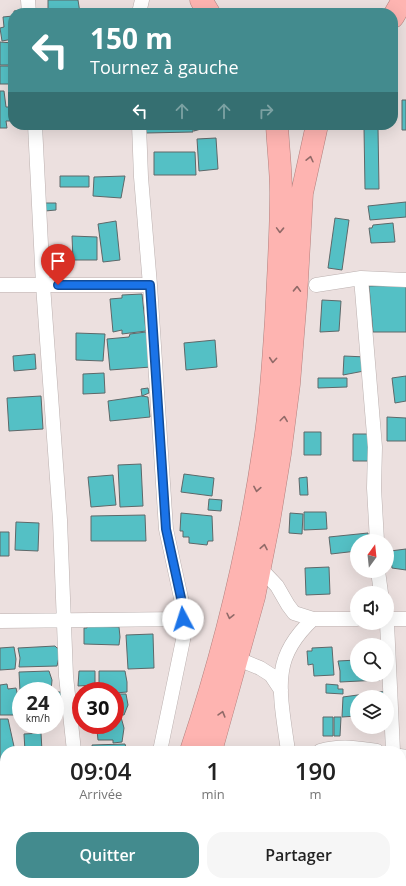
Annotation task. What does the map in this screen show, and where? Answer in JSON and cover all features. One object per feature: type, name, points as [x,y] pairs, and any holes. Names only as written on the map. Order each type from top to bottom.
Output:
[{"type":"highway","points":[[193,746],[226,634],[249,531],[265,446],[278,280],[281,191],[277,130]]},
{"type":"highway","points":[[212,746],[238,659],[254,597],[269,521],[280,454],[289,384],[302,193],[316,130]]},
{"type":"street","points":[[35,130],[43,285],[60,520],[66,676],[73,746]]},
{"type":"street","points":[[139,130],[141,177],[150,285],[166,529],[181,598],[183,619],[183,640],[161,746]]},
{"type":"street","points":[[361,278],[375,447],[374,488],[377,534]]},
{"type":"street","points":[[316,285],[361,278],[406,280]]},
{"type":"street","points":[[0,286],[150,285]]},
{"type":"street","points":[[260,568],[277,586],[294,613],[313,619],[350,619]]},
{"type":"street","points":[[0,621],[183,619]]},
{"type":"street","points":[[287,746],[281,690],[282,671],[287,654],[294,640],[302,629],[313,619]]},
{"type":"street","points":[[394,619],[406,619]]},
{"type":"street","points":[[387,630],[393,746]]},
{"type":"street","points":[[238,659],[260,668],[271,675],[281,690]]},
{"type":"building","points":[[48,0],[78,0],[79,8],[48,8]]},
{"type":"building","points":[[8,16],[8,40],[2,41],[0,28],[4,27],[3,17]]},
{"type":"building","points":[[0,42],[8,43],[8,65],[0,65]]},
{"type":"building","points":[[0,66],[8,66],[8,84],[0,84]]},
{"type":"building","points":[[0,91],[4,91],[6,107],[8,107],[8,121],[6,121],[7,128],[0,128]]},
{"type":"building","points":[[402,100],[406,100],[406,130],[402,130]]},
{"type":"building","points":[[146,130],[193,130],[193,132],[146,133]]},
{"type":"building","points":[[364,130],[378,130],[379,189],[365,189]]},
{"type":"building","points":[[216,138],[218,169],[199,171],[197,139]]},
{"type":"building","points":[[154,152],[195,152],[196,175],[154,175]]},
{"type":"building","points":[[60,176],[89,176],[89,187],[60,187]]},
{"type":"building","points":[[125,176],[121,198],[93,196],[94,177]]},
{"type":"building","points":[[406,202],[406,217],[370,220],[368,206]]},
{"type":"building","points":[[44,203],[56,203],[56,210],[45,211]]},
{"type":"building","points":[[335,218],[349,220],[342,270],[328,268]]},
{"type":"building","points":[[116,221],[120,260],[103,262],[98,224]]},
{"type":"building","points":[[393,223],[395,242],[371,243],[369,228],[372,228],[373,225]]},
{"type":"building","points":[[72,236],[97,237],[97,260],[73,260]]},
{"type":"building","points":[[59,247],[61,269],[51,270],[49,248]]},
{"type":"building","points":[[406,285],[406,332],[373,332],[369,286]]},
{"type":"building","points":[[142,294],[146,331],[122,334],[122,330],[113,332],[110,299],[122,298],[122,295]]},
{"type":"building","points":[[322,300],[341,301],[339,331],[320,332]]},
{"type":"building","points":[[146,332],[151,367],[110,370],[107,339],[129,337],[130,334]]},
{"type":"building","points":[[76,333],[105,334],[103,361],[76,360]]},
{"type":"building","points":[[215,340],[217,367],[186,370],[184,343]]},
{"type":"building","points":[[35,354],[36,369],[14,371],[13,356]]},
{"type":"building","points":[[344,356],[366,357],[364,371],[343,375]]},
{"type":"building","points":[[104,373],[105,393],[83,394],[83,374]]},
{"type":"building","points":[[406,376],[406,401],[395,403],[392,378]]},
{"type":"building","points":[[318,378],[347,378],[347,387],[318,388]]},
{"type":"building","points":[[148,388],[149,393],[142,396],[141,389]]},
{"type":"building","points":[[41,396],[43,429],[9,431],[7,398]]},
{"type":"building","points":[[142,396],[148,397],[150,417],[110,421],[108,401]]},
{"type":"building","points":[[387,417],[406,418],[406,441],[387,441]]},
{"type":"building","points":[[304,432],[321,432],[321,455],[304,455]]},
{"type":"building","points":[[353,434],[370,434],[370,461],[353,461]]},
{"type":"building","points":[[141,464],[143,506],[120,507],[118,465]]},
{"type":"building","points":[[184,474],[214,478],[212,496],[181,492]]},
{"type":"building","points":[[113,475],[116,505],[91,507],[88,477]]},
{"type":"building","points":[[307,477],[308,495],[300,495],[299,478]]},
{"type":"building","points":[[209,499],[222,500],[221,511],[208,510]]},
{"type":"building","points":[[304,512],[326,512],[327,529],[304,530]]},
{"type":"building","points":[[181,513],[212,516],[213,541],[208,541],[207,545],[189,543],[189,537],[183,537],[183,531],[180,531]]},
{"type":"building","points":[[290,513],[303,514],[302,534],[289,533]]},
{"type":"building","points":[[145,515],[146,541],[91,541],[91,516]]},
{"type":"building","points":[[16,522],[39,523],[38,551],[15,550]]},
{"type":"building","points":[[0,532],[9,532],[9,556],[0,556]]},
{"type":"building","points":[[350,535],[350,552],[331,554],[329,537]]},
{"type":"building","points":[[406,549],[406,570],[394,568],[394,550]]},
{"type":"building","points":[[329,567],[330,594],[306,595],[305,568]]},
{"type":"building","points":[[87,626],[119,627],[119,645],[84,644],[84,628],[87,628]]},
{"type":"building","points":[[153,634],[154,668],[128,669],[126,635]]},
{"type":"building","points":[[55,646],[57,648],[61,648],[57,666],[19,667],[20,658],[18,648]]},
{"type":"building","points":[[14,647],[16,659],[15,669],[0,670],[0,648]]},
{"type":"building","points":[[332,647],[334,675],[314,676],[313,664],[308,665],[307,651],[312,651],[312,648]]},
{"type":"building","points":[[350,660],[350,682],[340,682],[338,661]]},
{"type":"building","points":[[49,671],[52,682],[20,682],[19,672]]},
{"type":"building","points":[[79,671],[95,671],[95,682],[78,682]]},
{"type":"building","points":[[99,671],[125,671],[127,692],[124,692],[124,682],[99,682]]},
{"type":"building","points":[[7,684],[8,689],[12,688],[12,715],[0,715],[0,685]]},
{"type":"building","points":[[326,684],[338,685],[338,689],[343,689],[343,694],[326,693]]},
{"type":"building","points":[[64,692],[65,692],[66,706],[64,706]]},
{"type":"building","points":[[124,694],[126,694],[128,705],[124,715]]},
{"type":"building","points":[[350,696],[350,716],[342,717],[343,697]]},
{"type":"building","points":[[323,717],[333,717],[333,736],[323,736]]},
{"type":"building","points":[[334,717],[341,717],[340,736],[334,736]]},
{"type":"building","points":[[0,719],[8,719],[14,746],[0,746]]},
{"type":"building","points":[[24,734],[41,734],[42,746],[25,746]]},
{"type":"building","points":[[97,734],[123,734],[122,742],[113,743],[113,740],[98,740]]},
{"type":"building","points":[[125,744],[126,746],[92,746]]},
{"type":"route","points":[[58,285],[150,285],[166,529],[181,598],[183,619]]}]
